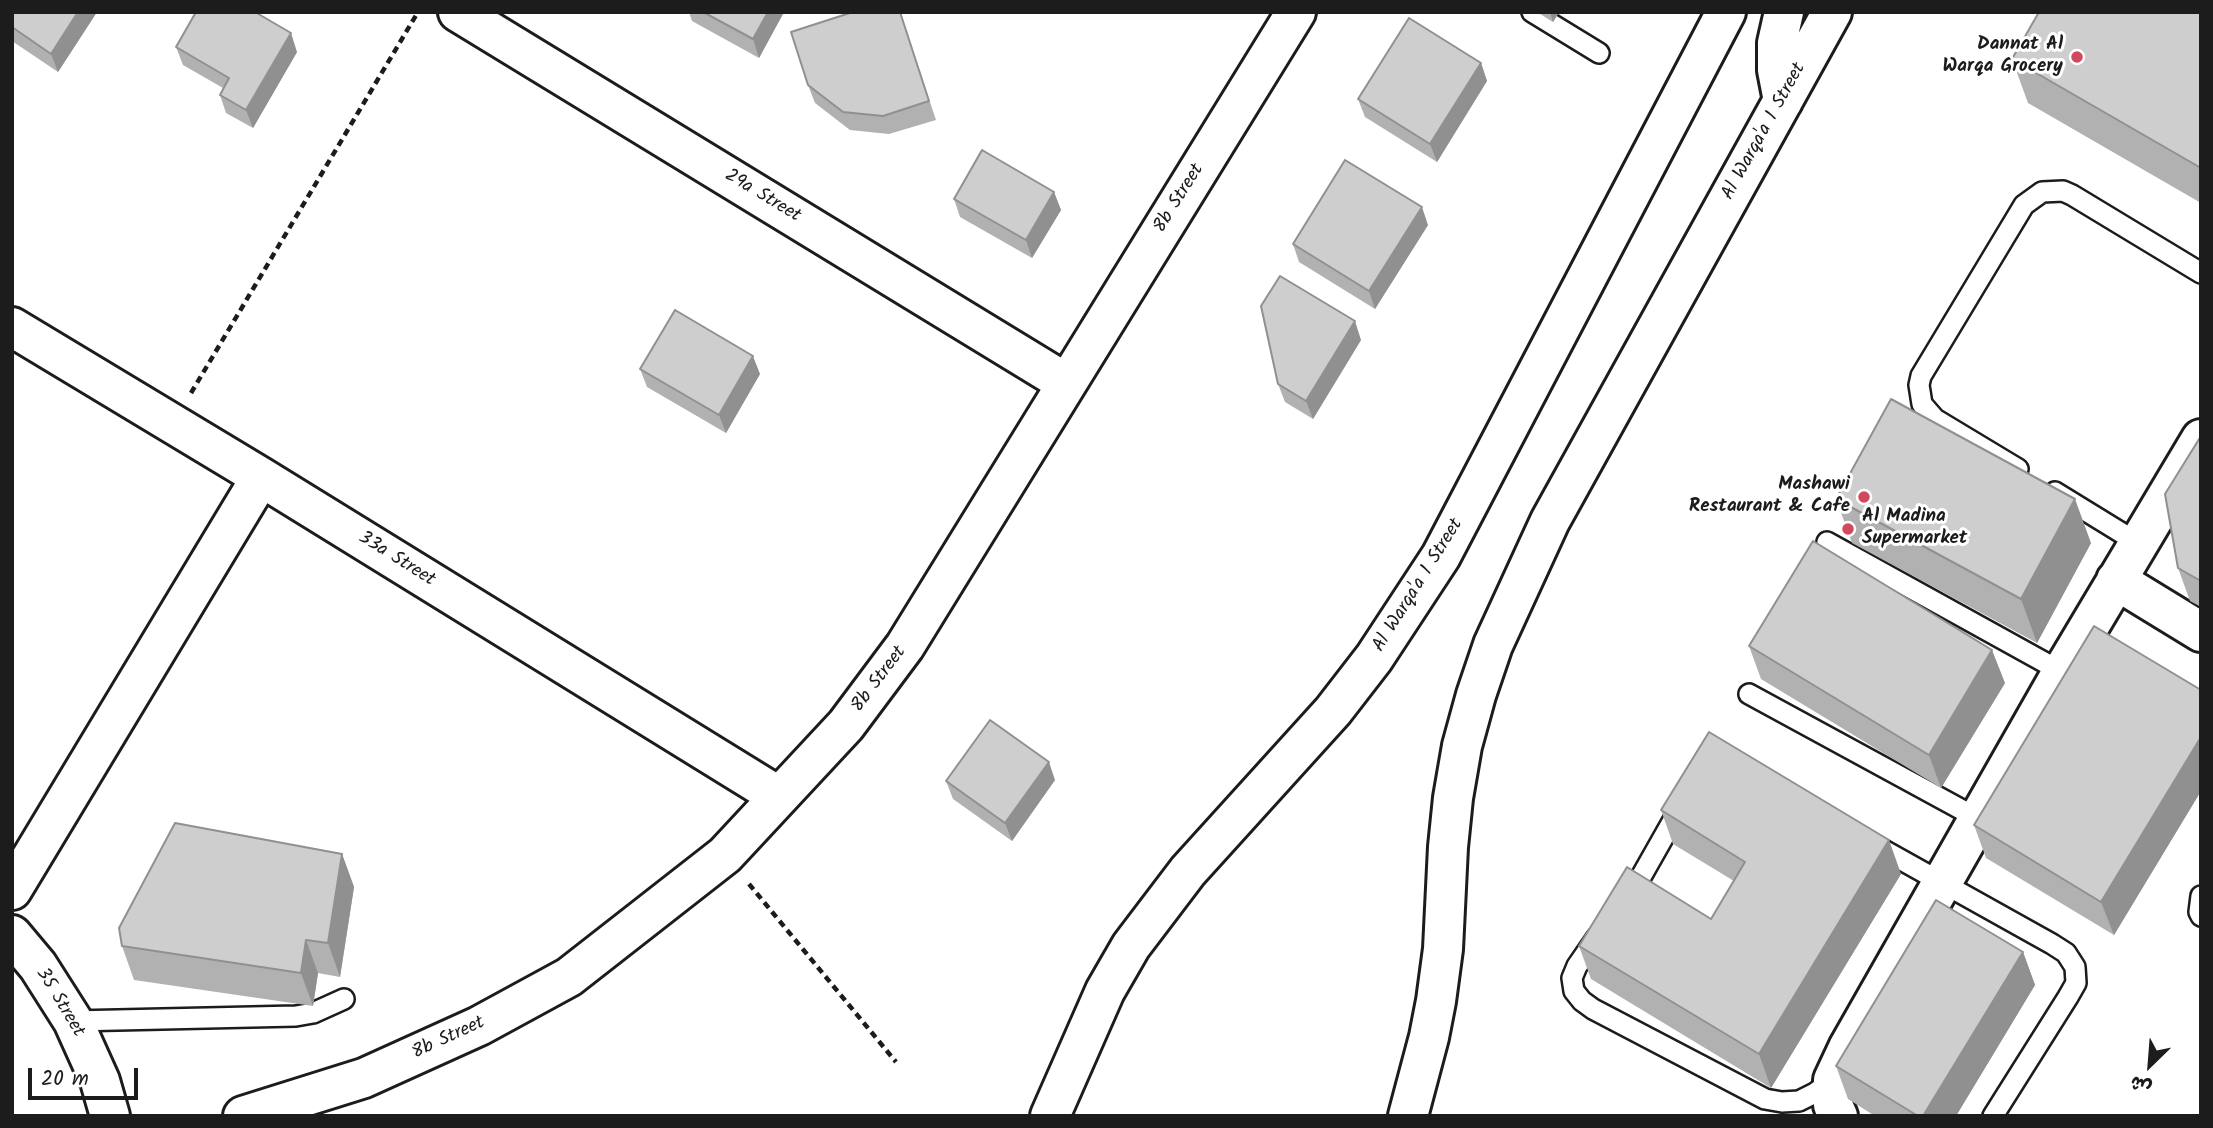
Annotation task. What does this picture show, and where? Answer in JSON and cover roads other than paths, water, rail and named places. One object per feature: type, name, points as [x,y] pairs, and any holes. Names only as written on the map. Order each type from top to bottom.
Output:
[{"type":"street","name":"29a Street","points":[[458,12],[1066,383]]},
{"type":"street","name":"8b Street","points":[[243,1116],[364,1078],[479,1026],[569,977],[725,855],[846,724],[905,646],[1296,12]]},
{"type":"street","name":"Al Warqa'a 1 Street","points":[[1050,1116],[1105,991],[1131,946],[1188,871],[1333,711],[1374,658],[1441,556],[1726,12]]},
{"type":"street","points":[[1783,101],[1779,86],[1777,43],[1784,12]]},
{"type":"street","name":"Al Warqa'a 1 Street","points":[[1408,1116],[1436,1001],[1443,949],[1448,847],[1462,746],[1493,645],[1550,521],[1832,12]]},
{"type":"street","name":"33a Street","points":[[12,327],[778,796]]},
{"type":"street","points":[[1835,1098],[1848,1048],[2062,672],[2201,439]]},
{"type":"street","points":[[12,890],[261,477]]},
{"type":"street","points":[[2116,580],[2201,632]]},
{"type":"street","name":"35 Street","points":[[12,935],[38,966],[73,1021],[100,1081],[110,1116]]},
{"type":"lane","points":[[1532,12],[1599,53]]},
{"type":"lane","points":[[2138,543],[1935,419],[1922,404],[1919,395],[1921,376],[2024,205],[2042,192],[2063,191],[2073,195],[2201,273]]},
{"type":"lane","points":[[1827,542],[2062,672]]},
{"type":"lane","points":[[1749,694],[1978,818]]},
{"type":"lane","points":[[1688,793],[1632,894],[1581,959],[1572,978],[1574,991],[1582,1001],[1765,1099],[1799,1101],[1815,1093],[1835,1098]]},
{"type":"lane","points":[[1857,836],[2052,944],[2066,953],[2075,967],[2076,983],[1993,1116]]},
{"type":"lane","points":[[2201,896],[2201,916]]},
{"type":"lane","points":[[73,1021],[296,1016],[313,1013],[344,999]]},
{"type":"place","name":"Dannat Al Warqa Grocery","points":[[2077,57]]},
{"type":"place","name":"Mashawi Restaurant & Cafe","points":[[1864,497]]},
{"type":"place","name":"Al Madina Supermarket","points":[[1848,529]]}]
